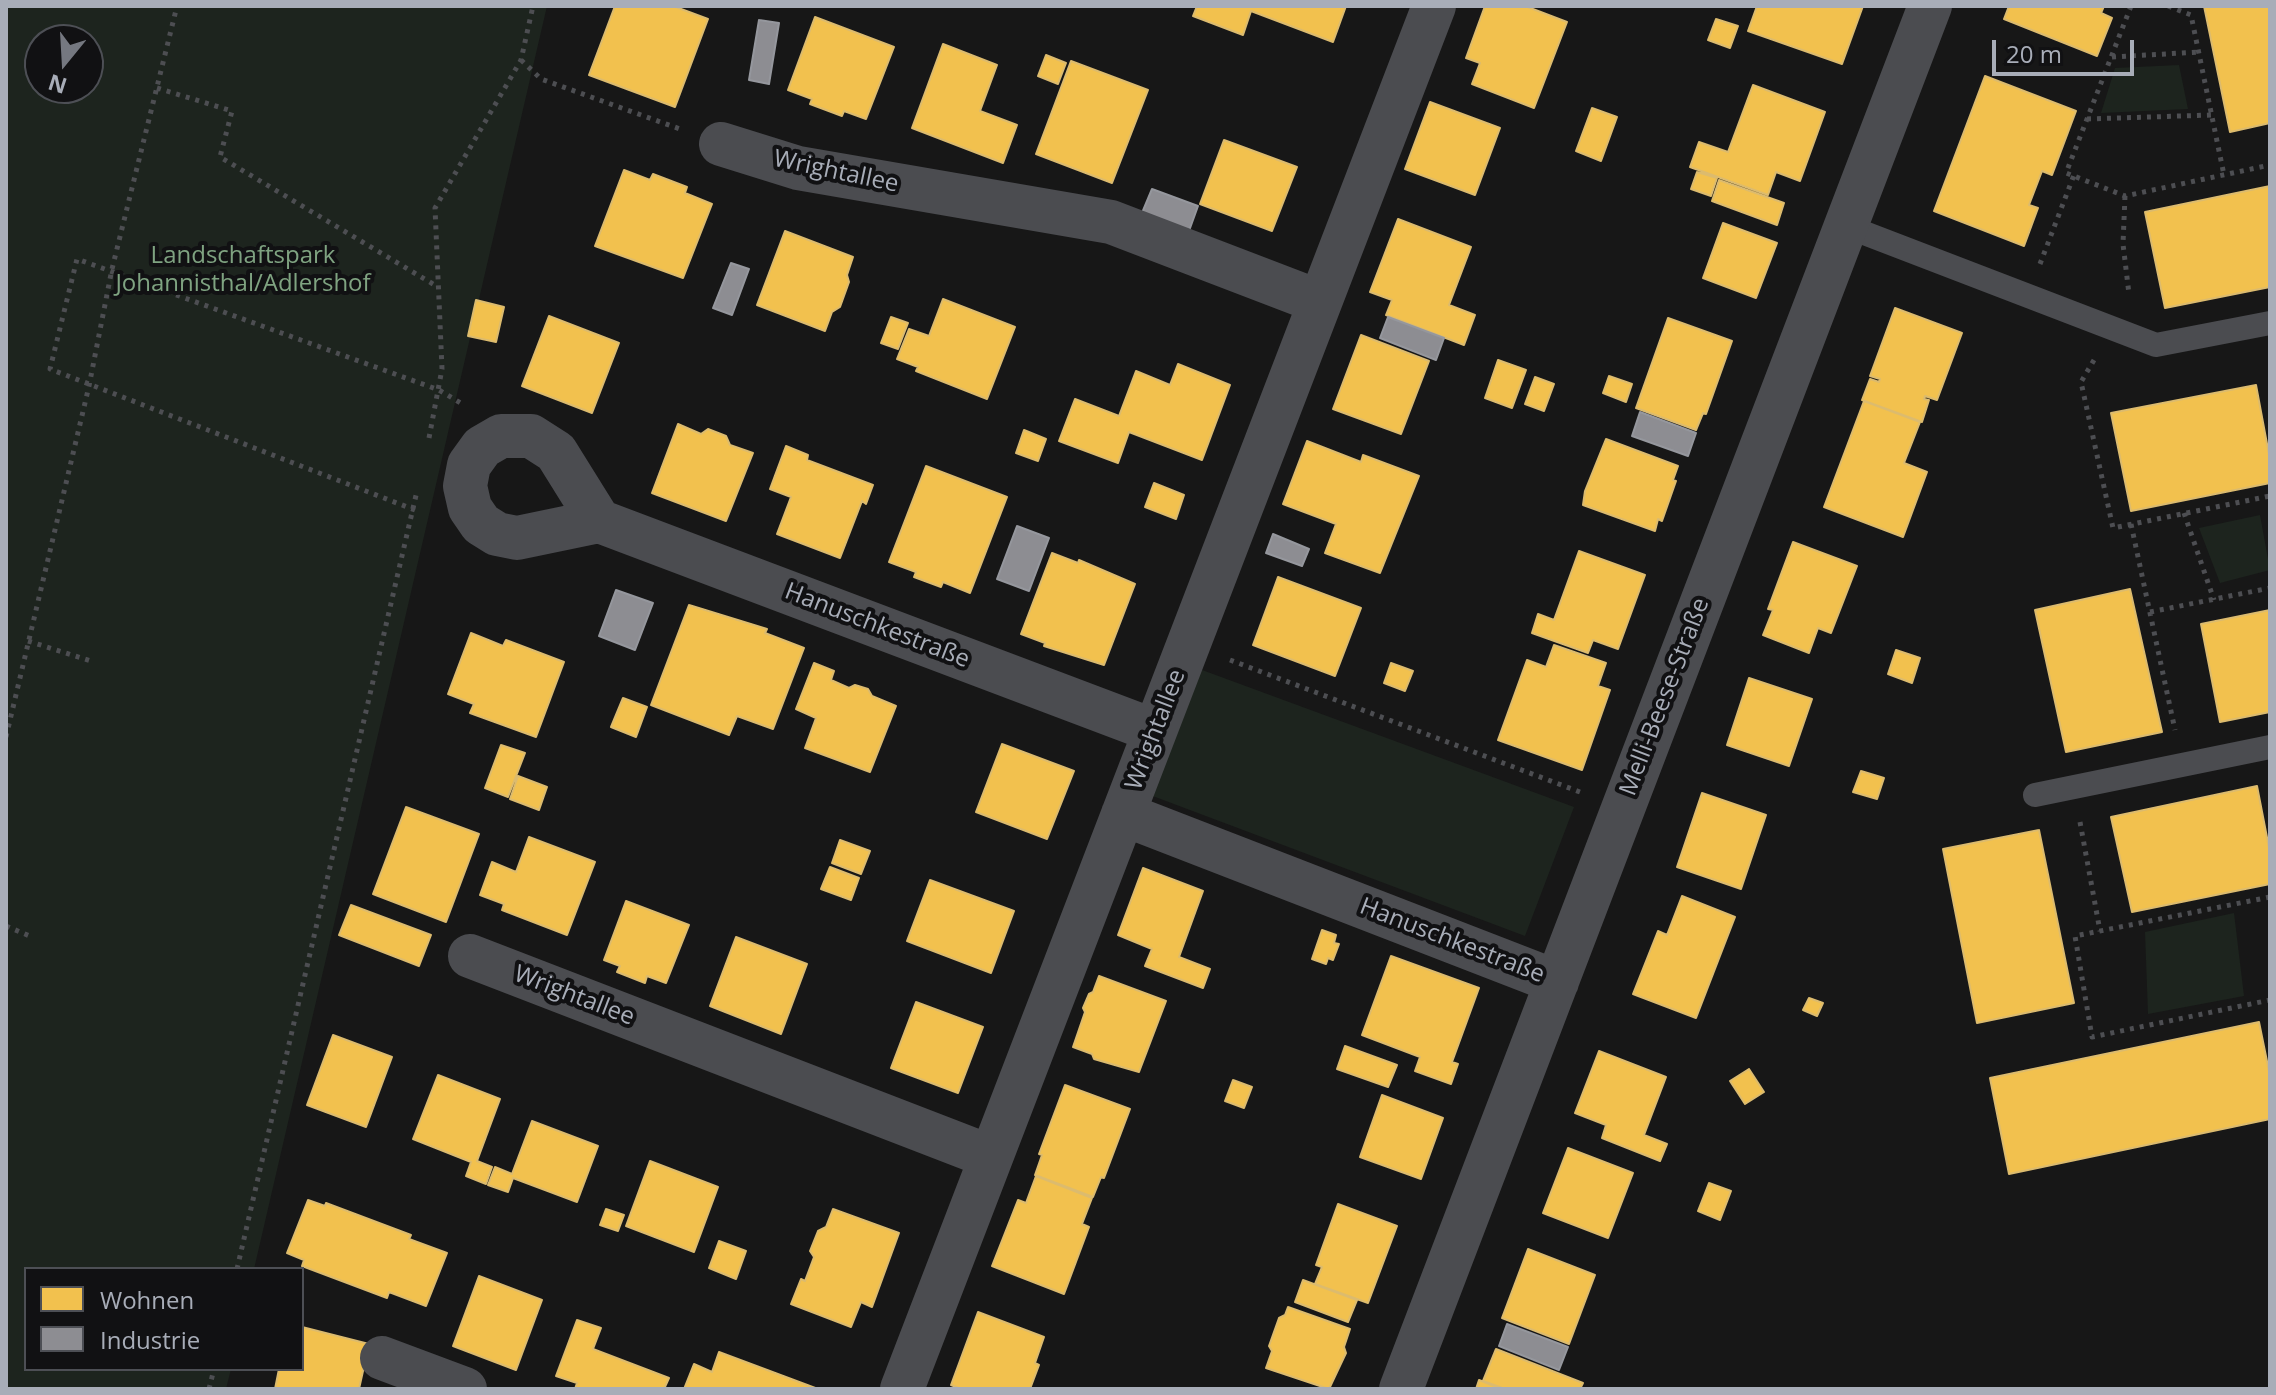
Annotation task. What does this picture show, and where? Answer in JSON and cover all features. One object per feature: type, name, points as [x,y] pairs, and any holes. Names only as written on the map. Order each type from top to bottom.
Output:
[{"type":"street","name":"Wrightallee","points":[[902,1389],[1434,6]]},
{"type":"street","name":"Melli-Beese-Straße","points":[[1401,1389],[1930,6]]},
{"type":"street","name":"Wrightallee","points":[[721,144],[798,168],[1111,222],[1320,302]]},
{"type":"street","name":"Hanuschkestraße","points":[[599,521],[1155,731]]},
{"type":"street","name":"Hanuschkestraße","points":[[1123,814],[1557,982]]},
{"type":"street","name":"Wrightallee","points":[[470,956],[991,1157]]},
{"type":"street","points":[[382,1358],[465,1389]]},
{"type":"lane","points":[[1846,226],[2156,345],[2270,323]]},
{"type":"lane","points":[[2035,795],[2270,747]]},
{"type":"path","points":[[6,737],[89,386],[112,269],[177,6]]},
{"type":"path","points":[[426,449],[442,369],[435,208],[521,60],[533,6]]},
{"type":"path","points":[[2131,6],[2066,173],[2125,196],[2270,165]]},
{"type":"path","points":[[2168,6],[2191,15],[2224,175]]},
{"type":"path","points":[[2111,57],[2199,52]]},
{"type":"path","points":[[521,60],[541,79],[721,144]]},
{"type":"path","points":[[157,88],[232,111],[220,157],[439,287]]},
{"type":"path","points":[[2087,119],[2212,115]]},
{"type":"path","points":[[2028,295],[2074,175]]},
{"type":"path","points":[[2125,196],[2123,244],[2129,294],[2114,328],[2081,382],[2113,528],[2270,496]]},
{"type":"path","points":[[413,509],[50,369],[77,259],[112,269],[439,390]]},
{"type":"path","points":[[237,1267],[420,479]]},
{"type":"path","points":[[2184,513],[2214,600]]},
{"type":"path","points":[[2131,524],[2182,765]]},
{"type":"path","points":[[2150,612],[2270,588]]},
{"type":"path","points":[[28,641],[91,661]]},
{"type":"path","points":[[1189,643],[1622,809]]},
{"type":"path","points":[[2074,786],[2100,931]]},
{"type":"path","points":[[2270,897],[2075,936],[2092,1037],[2270,1000]]},
{"type":"path","points":[[6,926],[32,937]]},
{"type":"green space","name":"Landschaftspark Johannisthal/Adlershof","points":[[6,6],[547,6],[254,1267],[24,1267],[24,1371],[230,1371],[226,1389],[6,1389]]},
{"type":"green space","points":[[2179,65],[2188,109],[2101,113],[2115,68]]},
{"type":"green space","points":[[2260,515],[2270,570],[2220,583],[2199,528]]},
{"type":"green space","points":[[1194,667],[1574,807],[1525,936],[1150,795]]},
{"type":"green space","points":[[2234,913],[2244,996],[2148,1014],[2145,932]]},
{"type":"building: Wohnen","points":[[615,6],[673,6],[708,19],[675,107],[589,75]]},
{"type":"building: Wohnen","points":[[1197,6],[1346,6],[1333,42],[1251,11],[1243,35],[1193,16]]},
{"type":"building: Wohnen","points":[[1485,6],[1525,6],[1567,22],[1534,108],[1472,84],[1480,63],[1466,58]]},
{"type":"building: Wohnen","points":[[1757,6],[1863,6],[1842,64],[1748,31]]},
{"type":"building: Wohnen","points":[[2009,6],[2104,6],[2101,13],[2112,18],[2097,56],[2004,19]]},
{"type":"building: Wohnen","points":[[2204,6],[2270,6],[2270,123],[2230,132]]},
{"type":"building: Wohnen","points":[[815,17],[894,47],[866,119],[844,111],[842,116],[810,104],[812,99],[788,90]]},
{"type":"building: Wohnen","points":[[1716,19],[1738,26],[1730,48],[1708,40]]},
{"type":"building: Wohnen","points":[[943,44],[997,65],[980,111],[1017,125],[1003,163],[912,128]]},
{"type":"building: Wohnen","points":[[1046,55],[1066,63],[1058,84],[1038,76]]},
{"type":"building: Wohnen","points":[[1071,61],[1148,90],[1112,183],[1036,154]]},
{"type":"building: Wohnen","points":[[1985,76],[2076,111],[2052,175],[2042,171],[2029,205],[2038,208],[2024,246],[1934,211]]},
{"type":"building: Wohnen","points":[[1753,85],[1825,112],[1800,181],[1776,172],[1768,195],[1690,167],[1699,142],[1728,152]]},
{"type":"building: Wohnen","points":[[1430,102],[1500,128],[1475,195],[1405,169]]},
{"type":"building: Wohnen","points":[[1592,108],[1617,117],[1601,161],[1576,151]]},
{"type":"building: Wohnen","points":[[1224,140],[1297,167],[1272,231],[1200,204]]},
{"type":"building: Wohnen","points":[[624,170],[650,180],[653,174],[687,187],[685,193],[712,204],[683,278],[595,246]]},
{"type":"building: Wohnen","points":[[1697,172],[1717,178],[1711,196],[1691,189]]},
{"type":"building: Wohnen","points":[[1719,180],[1784,203],[1777,225],[1712,201]]},
{"type":"building: Wohnen","points":[[2270,186],[2270,287],[2165,308],[2145,212]]},
{"type":"building: Wohnen","points":[[1398,219],[1471,247],[1449,305],[1475,315],[1464,345],[1386,315],[1392,300],[1370,292]]},
{"type":"building: Wohnen","points":[[1723,223],[1777,243],[1756,298],[1703,278]]},
{"type":"building: Wohnen","points":[[785,231],[853,257],[847,275],[849,282],[840,307],[832,312],[825,331],[757,305]]},
{"type":"building: Wohnen","points":[[943,299],[1015,327],[987,399],[916,371],[918,367],[897,359],[909,329],[929,336]]},
{"type":"building: Wohnen","points":[[476,300],[504,307],[496,342],[468,336]]},
{"type":"building: Wohnen","points":[[1895,308],[1962,333],[1937,400],[1925,396],[1924,399],[1929,400],[1922,422],[1862,400],[1870,379],[1879,382],[1880,379],[1870,376]]},
{"type":"building: Wohnen","points":[[549,316],[619,343],[592,413],[522,386]]},
{"type":"building: Wohnen","points":[[891,317],[908,323],[898,349],[881,343]]},
{"type":"building: Wohnen","points":[[1668,318],[1732,341],[1706,414],[1703,413],[1696,430],[1636,408]]},
{"type":"building: Wohnen","points":[[1361,335],[1429,361],[1401,434],[1333,409]]},
{"type":"building: Wohnen","points":[[1498,360],[1526,370],[1512,408],[1485,398]]},
{"type":"building: Wohnen","points":[[1178,364],[1230,385],[1202,460],[1129,432],[1118,463],[1059,441],[1075,399],[1119,416],[1136,371],[1170,385]]},
{"type":"building: Wohnen","points":[[1609,376],[1632,384],[1626,402],[1603,393]]},
{"type":"building: Wohnen","points":[[1535,377],[1554,384],[1544,411],[1525,404]]},
{"type":"building: Wohnen","points":[[2256,385],[2270,460],[2270,483],[2131,511],[2111,413]]},
{"type":"building: Wohnen","points":[[1864,401],[1920,422],[1904,463],[1927,472],[1903,537],[1824,507]]},
{"type":"building: Wohnen","points":[[678,424],[701,434],[708,429],[726,436],[730,445],[753,453],[726,521],[652,493]]},
{"type":"building: Wohnen","points":[[1024,430],[1046,439],[1038,461],[1016,453]]},
{"type":"building: Wohnen","points":[[1606,439],[1678,466],[1662,521],[1658,519],[1655,531],[1583,505],[1585,491]]},
{"type":"building: Wohnen","points":[[1307,441],[1361,462],[1363,455],[1419,476],[1380,573],[1325,553],[1336,524],[1283,504]]},
{"type":"building: Wohnen","points":[[786,446],[808,455],[807,460],[873,485],[866,504],[862,501],[840,558],[777,534],[791,497],[770,489]]},
{"type":"building: Wohnen","points":[[926,466],[1007,497],[970,593],[943,582],[941,587],[914,577],[916,572],[889,562]]},
{"type":"building: Wohnen","points":[[1154,483],[1184,495],[1176,519],[1145,507]]},
{"type":"building: Wohnen","points":[[1793,542],[1857,566],[1831,633],[1818,628],[1809,653],[1763,635],[1773,610],[1768,609]]},
{"type":"building: Wohnen","points":[[1579,551],[1645,575],[1618,649],[1593,640],[1588,653],[1532,633],[1538,614],[1554,620]]},
{"type":"building: Wohnen","points":[[1052,553],[1078,563],[1079,560],[1135,584],[1104,665],[1044,646],[1045,643],[1021,634]]},
{"type":"building: Wohnen","points":[[1278,577],[1361,608],[1335,676],[1253,645]]},
{"type":"building: Wohnen","points":[[2130,589],[2162,732],[2066,752],[2035,610]]},
{"type":"building: Wohnen","points":[[689,605],[767,629],[765,633],[804,648],[773,729],[737,716],[729,735],[651,705]]},
{"type":"building: Wohnen","points":[[2270,610],[2270,712],[2220,722],[2201,624]]},
{"type":"building: Wohnen","points":[[471,633],[503,646],[506,640],[564,662],[536,737],[470,713],[474,704],[448,694]]},
{"type":"building: Wohnen","points":[[1554,645],[1606,663],[1598,686],[1610,690],[1582,770],[1498,740],[1527,660],[1546,667]]},
{"type":"building: Wohnen","points":[[1896,650],[1920,658],[1912,683],[1888,674]]},
{"type":"building: Wohnen","points":[[814,663],[834,671],[831,680],[849,688],[855,685],[868,689],[872,696],[896,706],[870,772],[805,748],[816,718],[796,709]]},
{"type":"building: Wohnen","points":[[1391,663],[1413,671],[1405,691],[1384,683]]},
{"type":"building: Wohnen","points":[[1749,678],[1812,699],[1789,766],[1727,745]]},
{"type":"building: Wohnen","points":[[623,698],[647,707],[636,737],[611,727]]},
{"type":"building: Wohnen","points":[[1002,744],[1074,771],[1047,839],[976,812]]},
{"type":"building: Wohnen","points":[[501,745],[525,753],[508,797],[485,788]]},
{"type":"building: Wohnen","points":[[1861,771],[1884,778],[1877,799],[1853,792]]},
{"type":"building: Wohnen","points":[[518,776],[547,787],[539,810],[510,799]]},
{"type":"building: Wohnen","points":[[2257,786],[2270,853],[2270,884],[2132,912],[2111,817]]},
{"type":"building: Wohnen","points":[[1702,793],[1766,815],[1741,889],[1677,867]]},
{"type":"building: Wohnen","points":[[406,807],[479,834],[446,922],[373,894]]},
{"type":"building: Wohnen","points":[[2039,830],[2074,1003],[1977,1023],[1943,849]]},
{"type":"building: Wohnen","points":[[529,837],[595,862],[567,935],[502,910],[504,904],[480,895],[492,862],[516,872]]},
{"type":"building: Wohnen","points":[[840,840],[870,851],[861,874],[832,863]]},
{"type":"building: Wohnen","points":[[830,867],[859,878],[851,900],[821,889]]},
{"type":"building: Wohnen","points":[[1143,868],[1203,891],[1179,957],[1210,969],[1203,988],[1145,966],[1152,949],[1118,935]]},
{"type":"building: Wohnen","points":[[930,880],[1014,911],[991,973],[907,941]]},
{"type":"building: Wohnen","points":[[1682,896],[1735,917],[1696,1018],[1633,994],[1658,931],[1667,935]]},
{"type":"building: Wohnen","points":[[626,901],[689,925],[666,983],[647,976],[645,983],[617,972],[620,966],[604,960]]},
{"type":"building: Wohnen","points":[[351,905],[431,935],[419,966],[339,935]]},
{"type":"building: Wohnen","points":[[1322,930],[1336,935],[1334,943],[1339,944],[1333,960],[1328,958],[1326,964],[1312,959]]},
{"type":"building: Wohnen","points":[[736,937],[807,964],[781,1034],[710,1006]]},
{"type":"building: Wohnen","points":[[1391,956],[1479,988],[1452,1062],[1458,1064],[1451,1084],[1415,1071],[1420,1057],[1362,1035]]},
{"type":"building: Wohnen","points":[[1099,976],[1166,1001],[1139,1072],[1094,1059],[1092,1054],[1073,1047],[1085,1012],[1083,1008]]},
{"type":"building: Wohnen","points":[[1809,998],[1823,1003],[1817,1016],[1803,1010]]},
{"type":"building: Wohnen","points":[[916,1002],[983,1027],[958,1093],[891,1068]]},
{"type":"building: Wohnen","points":[[2259,1022],[2270,1076],[2270,1119],[2009,1174],[1990,1078]]},
{"type":"building: Wohnen","points":[[333,1035],[392,1057],[366,1127],[307,1105]]},
{"type":"building: Wohnen","points":[[1345,1046],[1397,1065],[1388,1087],[1337,1069]]},
{"type":"building: Wohnen","points":[[1599,1051],[1666,1077],[1644,1135],[1667,1144],[1660,1161],[1602,1138],[1606,1125],[1575,1113]]},
{"type":"building: Wohnen","points":[[1749,1069],[1764,1092],[1745,1104],[1730,1081]]},
{"type":"building: Wohnen","points":[[438,1075],[500,1099],[477,1161],[492,1167],[486,1184],[466,1176],[471,1162],[413,1139]]},
{"type":"building: Wohnen","points":[[1233,1080],[1252,1087],[1244,1108],[1225,1101]]},
{"type":"building: Wohnen","points":[[1065,1085],[1130,1109],[1104,1178],[1101,1177],[1093,1197],[1035,1175],[1042,1155],[1039,1154]]},
{"type":"building: Wohnen","points":[[1382,1095],[1443,1118],[1421,1179],[1360,1157]]},
{"type":"building: Wohnen","points":[[532,1121],[598,1146],[577,1202],[513,1178],[508,1192],[488,1185],[495,1167],[512,1174]]},
{"type":"building: Wohnen","points":[[1568,1148],[1633,1173],[1608,1238],[1543,1213]]},
{"type":"building: Wohnen","points":[[650,1161],[718,1187],[694,1252],[626,1226]]},
{"type":"building: Wohnen","points":[[1036,1176],[1092,1198],[1082,1224],[1089,1227],[1064,1294],[992,1266],[1018,1200],[1026,1203]]},
{"type":"building: Wohnen","points":[[1709,1183],[1731,1191],[1720,1220],[1698,1211]]},
{"type":"building: Wohnen","points":[[308,1200],[325,1206],[326,1203],[411,1235],[409,1239],[447,1253],[426,1306],[389,1292],[387,1298],[302,1266],[304,1260],[287,1253]]},
{"type":"building: Wohnen","points":[[1338,1204],[1397,1226],[1368,1303],[1315,1284],[1322,1267],[1316,1265]]},
{"type":"building: Wohnen","points":[[606,1209],[624,1215],[618,1231],[600,1225]]},
{"type":"building: Wohnen","points":[[833,1209],[899,1233],[872,1307],[861,1302],[851,1327],[791,1304],[801,1279],[805,1281],[814,1257],[810,1251],[818,1231],[826,1227]]},
{"type":"building: Wohnen","points":[[719,1241],[746,1251],[736,1279],[709,1268]]},
{"type":"building: Wohnen","points":[[1528,1249],[1595,1275],[1569,1344],[1502,1318]]},
{"type":"building: Wohnen","points":[[479,1276],[542,1300],[516,1370],[453,1346]]},
{"type":"building: Wohnen","points":[[1303,1280],[1357,1300],[1348,1322],[1295,1302]]},
{"type":"building: Wohnen","points":[[1288,1307],[1350,1329],[1344,1347],[1346,1353],[1329,1389],[1266,1368],[1272,1351],[1269,1346],[1279,1318],[1285,1315]]},
{"type":"building: Wohnen","points":[[978,1312],[1044,1337],[1035,1363],[1039,1365],[1030,1389],[961,1389],[951,1385]]},
{"type":"building: Wohnen","points":[[577,1320],[601,1328],[593,1349],[669,1378],[664,1389],[575,1389],[577,1383],[556,1376]]},
{"type":"building: Wohnen","points":[[304,1328],[369,1344],[359,1389],[275,1389],[279,1371],[304,1371]]},
{"type":"building: Wohnen","points":[[1496,1349],[1583,1383],[1580,1389],[1505,1389],[1483,1381]]},
{"type":"building: Wohnen","points":[[719,1352],[818,1389],[684,1389],[694,1364],[712,1372]]},
{"type":"building: Wohnen","points":[[1479,1380],[1502,1389],[1476,1389]]},
{"type":"building: Industrie","points":[[759,20],[779,23],[769,84],[749,80]]},
{"type":"building: Industrie","points":[[1152,189],[1198,206],[1189,231],[1142,213]]},
{"type":"building: Industrie","points":[[731,263],[749,269],[732,315],[713,308]]},
{"type":"building: Industrie","points":[[1388,317],[1444,338],[1436,360],[1380,338]]},
{"type":"building: Industrie","points":[[1640,412],[1696,433],[1688,456],[1632,436]]},
{"type":"building: Industrie","points":[[1017,526],[1049,538],[1029,591],[997,579]]},
{"type":"building: Industrie","points":[[1273,534],[1309,549],[1302,566],[1266,553]]},
{"type":"building: Industrie","points":[[616,590],[653,603],[635,650],[599,636]]},
{"type":"building: Industrie","points":[[1507,1324],[1568,1347],[1559,1370],[1499,1346]]}]
